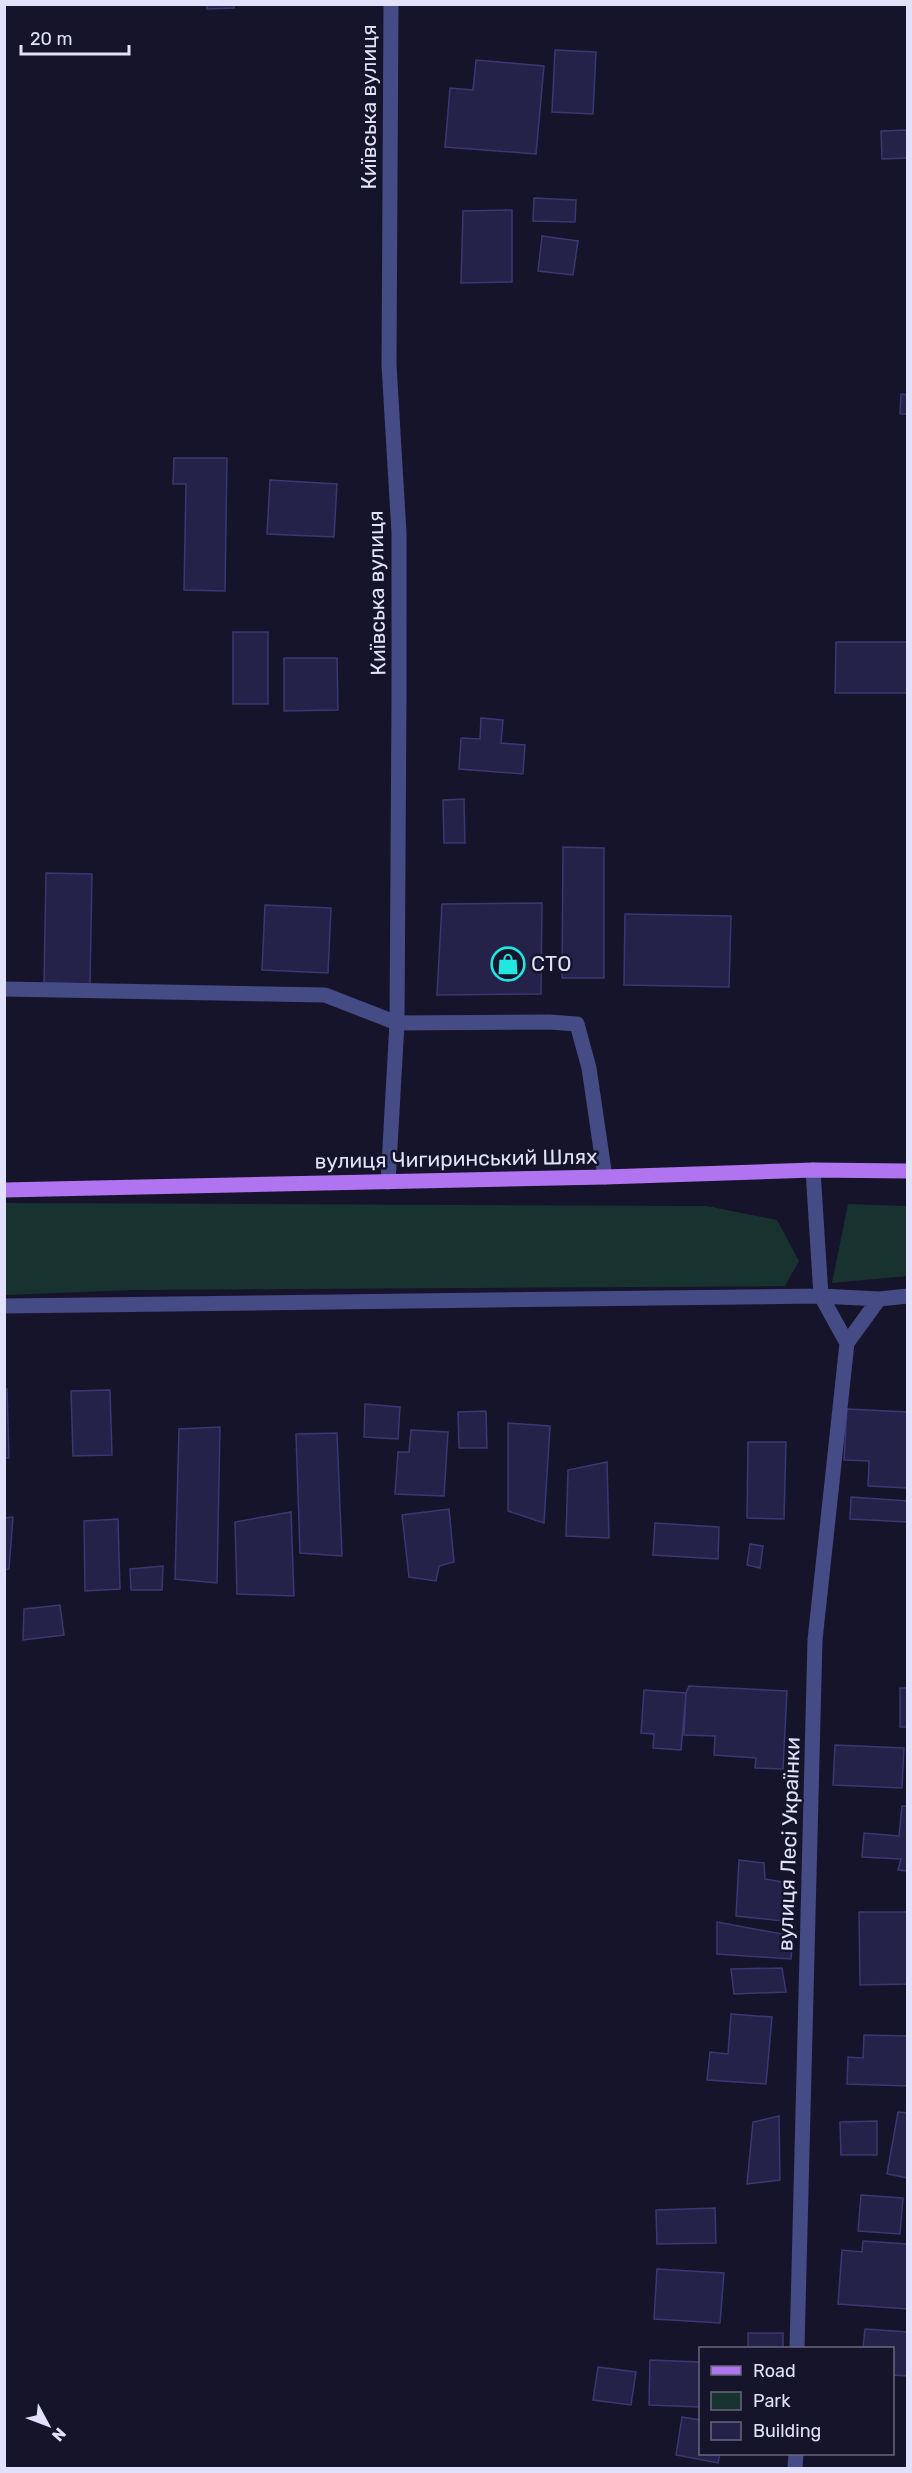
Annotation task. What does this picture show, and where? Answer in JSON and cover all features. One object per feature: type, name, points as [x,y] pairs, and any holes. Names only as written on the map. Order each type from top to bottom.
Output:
[{"type":"main road","name":"вулиця Чигиринський Шлях","points":[[4,1190],[605,1177],[813,1170],[908,1171]]},
{"type":"street","name":"Київська вулиця","points":[[388,1182],[397,1023],[399,533],[389,365],[391,4]]},
{"type":"street","points":[[4,989],[325,995],[397,1023],[549,1022],[577,1024],[589,1068],[605,1177]]},
{"type":"street","points":[[813,1170],[821,1296],[847,1343],[879,1299]]},
{"type":"street","points":[[4,1306],[821,1296],[879,1299],[908,1296]]},
{"type":"street","name":"вулиця Лесі Українки","points":[[797,2347],[815,1640],[847,1343]]},
{"type":"green space","points":[[5,1203],[707,1206],[777,1220],[799,1261],[785,1286],[134,1290],[5,1295]]},
{"type":"green space","points":[[848,1204],[907,1206],[907,1276],[832,1283]]},
{"type":"building","points":[[207,4],[234,4],[234,8],[207,9]]},
{"type":"building","points":[[555,50],[596,52],[593,114],[552,112]]},
{"type":"building","points":[[476,60],[544,66],[536,154],[445,147],[450,88],[473,90]]},
{"type":"building","points":[[908,130],[908,158],[882,159],[881,131]]},
{"type":"building","points":[[534,198],[576,200],[575,222],[533,221]]},
{"type":"building","points":[[512,210],[512,282],[461,283],[463,211]]},
{"type":"building","points":[[542,236],[578,241],[573,275],[538,271]]},
{"type":"building","points":[[901,394],[908,395],[908,414],[900,414]]},
{"type":"building","points":[[174,458],[227,458],[225,591],[184,590],[186,484],[173,484]]},
{"type":"building","points":[[270,480],[337,484],[334,537],[267,534]]},
{"type":"building","points":[[233,632],[268,632],[268,704],[233,704]]},
{"type":"building","points":[[836,642],[908,642],[908,693],[835,693]]},
{"type":"building","points":[[284,658],[337,658],[338,710],[284,711]]},
{"type":"building","points":[[481,718],[503,720],[501,743],[525,745],[523,774],[459,769],[461,738],[480,739]]},
{"type":"building","points":[[464,799],[465,843],[444,843],[443,800]]},
{"type":"building","points":[[563,847],[604,848],[604,978],[562,978]]},
{"type":"building","points":[[46,873],[92,874],[90,984],[44,983]]},
{"type":"building","points":[[542,903],[541,994],[437,995],[442,904]]},
{"type":"building","points":[[265,905],[331,908],[328,973],[262,970]]},
{"type":"building","points":[[625,914],[731,916],[729,987],[624,985]]},
{"type":"building","points":[[4,1389],[7,1389],[9,1458],[4,1458]]},
{"type":"building","points":[[110,1390],[112,1455],[73,1456],[71,1391]]},
{"type":"building","points":[[365,1404],[400,1407],[398,1439],[364,1437]]},
{"type":"building","points":[[847,1409],[908,1412],[908,1488],[868,1486],[869,1461],[844,1460]]},
{"type":"building","points":[[486,1411],[487,1448],[459,1448],[458,1412]]},
{"type":"building","points":[[508,1423],[550,1426],[544,1523],[508,1511]]},
{"type":"building","points":[[220,1427],[217,1583],[175,1579],[179,1429]]},
{"type":"building","points":[[411,1430],[448,1432],[444,1496],[395,1494],[398,1452],[409,1452]]},
{"type":"building","points":[[337,1433],[342,1556],[300,1553],[296,1434]]},
{"type":"building","points":[[748,1442],[786,1442],[784,1519],[747,1518]]},
{"type":"building","points":[[607,1462],[609,1538],[566,1536],[568,1470]]},
{"type":"building","points":[[851,1497],[908,1501],[908,1522],[850,1519]]},
{"type":"building","points":[[449,1509],[454,1562],[439,1566],[436,1581],[409,1577],[402,1515]]},
{"type":"building","points":[[291,1512],[294,1596],[237,1594],[235,1522]]},
{"type":"building","points":[[13,1517],[9,1569],[4,1570],[4,1518]]},
{"type":"building","points":[[118,1519],[120,1589],[85,1591],[84,1521]]},
{"type":"building","points":[[655,1523],[719,1527],[718,1559],[653,1555]]},
{"type":"building","points":[[750,1544],[763,1546],[760,1568],[747,1565]]},
{"type":"building","points":[[163,1566],[162,1590],[131,1590],[130,1569]]},
{"type":"building","points":[[60,1605],[64,1635],[23,1640],[24,1609]]},
{"type":"building","points":[[689,1686],[787,1691],[783,1769],[755,1768],[756,1758],[714,1755],[715,1736],[684,1735],[686,1693]]},
{"type":"building","points":[[900,1688],[908,1688],[908,1727],[900,1727]]},
{"type":"building","points":[[644,1690],[686,1693],[681,1750],[653,1748],[654,1734],[641,1733]]},
{"type":"building","points":[[835,1745],[904,1748],[902,1788],[833,1785]]},
{"type":"building","points":[[902,1806],[908,1806],[908,1871],[898,1870],[901,1859],[862,1857],[864,1833],[899,1836]]},
{"type":"building","points":[[739,1860],[764,1863],[765,1879],[794,1884],[793,1922],[736,1916]]},
{"type":"building","points":[[859,1912],[908,1912],[908,1984],[860,1985]]},
{"type":"building","points":[[717,1922],[793,1936],[791,1959],[717,1954]]},
{"type":"building","points":[[782,1968],[786,1992],[734,1994],[731,1969]]},
{"type":"building","points":[[731,2014],[772,2017],[766,2084],[707,2080],[710,2052],[728,2054]]},
{"type":"building","points":[[864,2035],[908,2036],[908,2086],[847,2084],[848,2057],[863,2058]]},
{"type":"building","points":[[898,2112],[908,2113],[908,2178],[887,2174]]},
{"type":"building","points":[[779,2116],[780,2180],[747,2184],[753,2122]]},
{"type":"building","points":[[877,2121],[877,2155],[841,2155],[840,2122]]},
{"type":"building","points":[[861,2195],[903,2198],[900,2234],[858,2231]]},
{"type":"building","points":[[715,2208],[716,2243],[657,2244],[656,2210]]},
{"type":"building","points":[[863,2241],[908,2244],[908,2309],[838,2304],[842,2250],[862,2252]]},
{"type":"building","points":[[657,2269],[724,2273],[720,2323],[654,2319]]},
{"type":"building","points":[[865,2329],[908,2332],[908,2376],[894,2375],[894,2347],[863,2347]]},
{"type":"building","points":[[748,2333],[783,2333],[783,2347],[748,2347]]},
{"type":"building","points":[[650,2360],[699,2362],[699,2407],[649,2405]]},
{"type":"building","points":[[598,2367],[636,2372],[631,2405],[593,2400]]},
{"type":"building","points":[[682,2417],[699,2420],[699,2455],[720,2455],[718,2463],[676,2455]]},
{"type":"place","name":"СТО","points":[[508,964]]}]
